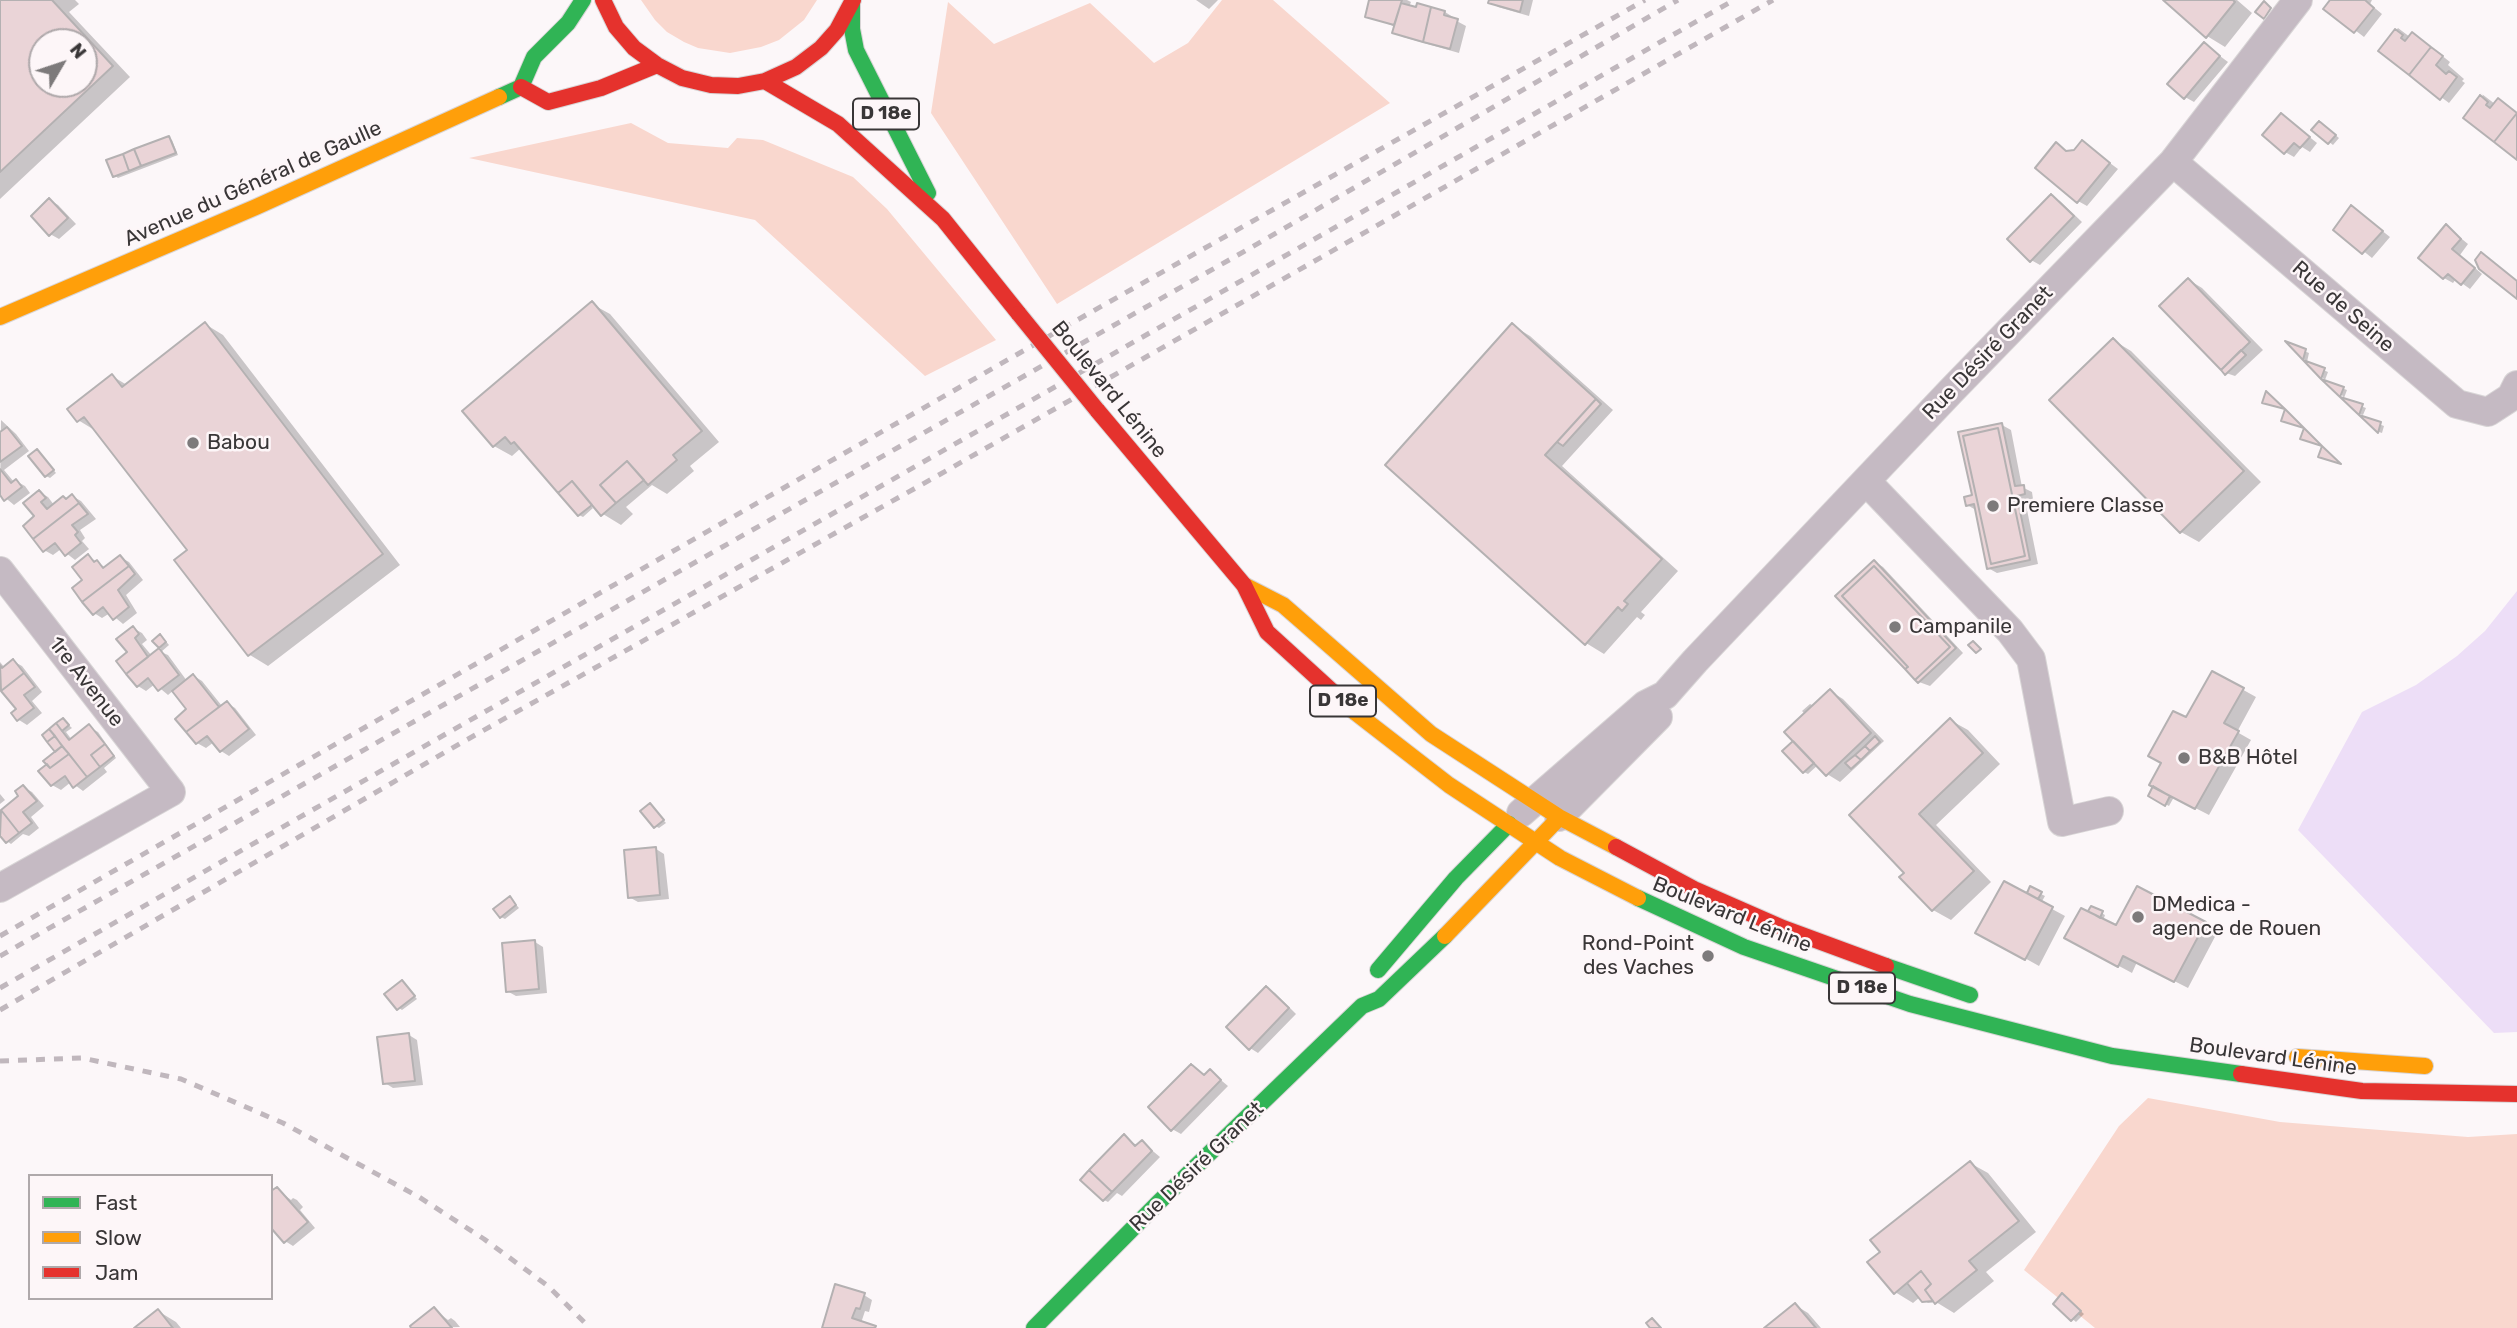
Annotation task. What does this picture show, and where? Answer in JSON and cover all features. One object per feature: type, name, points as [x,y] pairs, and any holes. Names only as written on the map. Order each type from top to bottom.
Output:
[{"type":"main road","points":[[583,0],[568,23],[534,57],[521,87],[548,102],[601,88],[657,65]]},
{"type":"main road","points":[[603,0],[616,27],[634,48],[657,65],[682,78],[711,85],[738,86],[765,81],[796,67],[821,48],[837,30],[853,1]]},
{"type":"main road","name":"Boulevard Lénine","points":[[853,1],[852,29],[856,50],[900,141],[943,219]]},
{"type":"main road","name":"Boulevard Lénine","points":[[765,81],[838,124],[943,219],[1097,410],[1244,585],[1267,632],[1356,713],[1449,785],[1535,842],[1596,878],[1744,947],[1910,1004],[2112,1056],[2362,1091],[2517,1094]]},
{"type":"main road","name":"Avenue du Général de Gaulle","points":[[5,309],[256,207],[521,87]]},
{"type":"main road","name":"Boulevard Lénine","points":[[1244,585],[1283,605],[1431,734],[1559,817],[1694,889],[1783,928],[1846,953],[1985,999]]},
{"type":"main road","name":"Rue Désiré Granet","points":[[1034,1328],[1159,1202],[1362,1006],[1379,999],[1473,909],[1559,817]]},
{"type":"main road","name":"Rue Désiré Granet","points":[[1362,1006],[1365,985],[1456,878],[1509,824]]},
{"type":"main road","name":"Boulevard Lénine","points":[[2278,1055],[2374,1065],[2436,1067]]},
{"type":"street","name":"Rue Désiré Granet","points":[[1509,824],[1645,705],[1665,695],[1866,481],[2173,162],[2298,0]]},
{"type":"street","name":"Rue de Seine","points":[[2173,162],[2457,404],[2488,412],[2511,397],[2517,385]]},
{"type":"street","points":[[1866,481],[2010,631],[2031,659],[2062,822],[2109,811]]},
{"type":"street","name":"1re Avenue","points":[[0,571],[171,792],[0,888]]},
{"type":"street","name":"Rue Désiré Granet","points":[[1559,817],[1659,716],[1665,695]]},
{"type":"shaded area","points":[[641,0],[817,0],[804,20],[779,40],[761,47],[730,53],[698,48],[667,32]]},
{"type":"shaded area","points":[[1222,0],[1273,0],[1390,103],[1057,304],[931,113],[948,2],[994,44],[1090,3],[1154,63],[1188,43]]},
{"type":"shaded area","points":[[631,123],[668,143],[728,148],[737,138],[763,140],[853,177],[887,209],[996,340],[925,376],[755,220],[469,158]]},
{"type":"shaded area","points":[[2517,591],[2517,1032],[2494,1033],[2298,830],[2362,712],[2416,685],[2457,656],[2485,631]]},
{"type":"shaded area","points":[[2148,1098],[2280,1122],[2468,1137],[2517,1134],[2517,1328],[2095,1328],[2024,1270],[2119,1126]]},
{"type":"building","points":[[0,0],[52,0],[78,28],[28,28],[28,98],[79,98],[0,172]]},
{"type":"building","points":[[1369,0],[1402,0],[1394,25],[1365,17]]},
{"type":"building","points":[[1489,0],[1523,0],[1520,12],[1488,3]]},
{"type":"building","points":[[2163,0],[2233,0],[2235,2],[2206,38]]},
{"type":"building","points":[[2330,0],[2365,0],[2374,8],[2354,33],[2323,9]]},
{"type":"building","points":[[2264,1],[2271,8],[2264,19],[2255,12]]},
{"type":"building","points":[[1401,3],[1416,7],[1417,3],[1431,7],[1423,42],[1392,33]]},
{"type":"building","points":[[1431,7],[1458,19],[1450,49],[1423,42]]},
{"type":"building","points":[[2395,29],[2403,35],[2401,38],[2405,41],[2412,32],[2431,47],[2409,75],[2378,51]]},
{"type":"building","points":[[2204,42],[2220,56],[2184,99],[2167,84]]},
{"type":"building","points":[[2431,47],[2443,56],[2436,65],[2446,74],[2449,71],[2457,77],[2440,100],[2409,75]]},
{"type":"building","points":[[98,50],[113,66],[98,80]]},
{"type":"building","points":[[2480,95],[2490,108],[2498,98],[2517,113],[2494,142],[2463,118]]},
{"type":"building","points":[[2281,113],[2310,137],[2300,148],[2294,143],[2284,154],[2262,135]]},
{"type":"building","points":[[2517,113],[2517,160],[2494,142]]},
{"type":"building","points":[[2319,121],[2336,135],[2328,144],[2311,130]]},
{"type":"building","points":[[169,136],[176,153],[141,166],[134,149]]},
{"type":"building","points":[[2082,140],[2110,163],[2077,203],[2035,168],[2056,142],[2066,151],[2074,150]]},
{"type":"building","points":[[134,149],[141,166],[129,171],[123,154]]},
{"type":"building","points":[[123,154],[129,171],[113,177],[106,160]]},
{"type":"building","points":[[2051,194],[2074,216],[2030,262],[2007,239]]},
{"type":"building","points":[[49,198],[68,218],[49,236],[31,216]]},
{"type":"building","points":[[2351,205],[2383,231],[2362,254],[2333,230]]},
{"type":"building","points":[[2446,224],[2461,239],[2452,249],[2475,268],[2461,285],[2448,274],[2443,279],[2418,258]]},
{"type":"building","points":[[2481,252],[2517,281],[2517,299],[2479,269],[2475,260]]},
{"type":"building","points":[[2188,278],[2250,342],[2221,370],[2159,306]]},
{"type":"building","points":[[592,301],[702,431],[673,455],[677,460],[648,485],[627,461],[600,485],[616,503],[601,516],[572,481],[558,493],[514,442],[511,444],[505,437],[493,447],[462,411]]},
{"type":"building","points":[[205,322],[383,554],[248,656],[174,560],[187,550],[84,417],[77,422],[67,409],[112,374],[122,387]]},
{"type":"building","points":[[1512,323],[1596,399],[1545,455],[1662,559],[1624,601],[1628,604],[1622,611],[1618,607],[1585,645],[1385,465]]},
{"type":"building","points":[[2113,338],[2244,471],[2180,533],[2049,400]]},
{"type":"building","points":[[2285,341],[2306,349],[2303,360]]},
{"type":"building","points":[[2241,350],[2246,355],[2225,375],[2221,370]]},
{"type":"building","points":[[2303,360],[2325,368],[2321,379]]},
{"type":"building","points":[[2321,379],[2344,387],[2340,397]]},
{"type":"building","points":[[2266,391],[2285,409],[2262,403]]},
{"type":"building","points":[[2340,397],[2363,404],[2359,415]]},
{"type":"building","points":[[1596,399],[1601,404],[1563,446],[1557,442]]},
{"type":"building","points":[[2285,409],[2304,428],[2281,421]]},
{"type":"building","points":[[2359,415],[2381,422],[2378,433]]},
{"type":"building","points":[[2002,423],[2015,486],[2024,485],[2025,494],[2017,496],[2030,560],[1987,569],[1974,504],[1966,506],[1964,497],[1972,495],[1958,432]],"holes":[[[1998,428],[2025,556],[1991,564],[1963,436]]]},
{"type":"building","points":[[7,427],[22,446],[0,462],[0,432]]},
{"type":"building","points":[[1998,428],[2025,556],[1991,564],[1963,436]]},
{"type":"building","points":[[2304,428],[2322,446],[2300,439]]},
{"type":"building","points":[[2322,446],[2341,464],[2318,457]]},
{"type":"building","points":[[37,449],[54,470],[45,477],[28,456]]},
{"type":"building","points":[[627,461],[644,480],[616,503],[600,485]]},
{"type":"building","points":[[0,469],[11,483],[16,479],[22,487],[4,501],[0,495]]},
{"type":"building","points":[[572,481],[592,505],[578,516],[558,493]]},
{"type":"building","points":[[39,490],[46,498],[41,502],[47,509],[63,496],[66,499],[72,494],[79,503],[33,539],[23,526],[34,516],[23,503]]},
{"type":"building","points":[[79,503],[88,514],[72,525],[78,532],[75,535],[81,543],[65,556],[55,543],[43,552],[33,539]]},
{"type":"building","points":[[88,554],[103,568],[120,555],[129,566],[82,602],[72,588],[82,580],[72,567]]},
{"type":"building","points":[[1874,560],[1956,648],[1918,683],[1915,680],[1950,647],[1874,566],[1842,596],[1908,667],[1905,669],[1835,596]]},
{"type":"building","points":[[129,566],[135,574],[118,590],[129,607],[113,620],[103,607],[93,615],[82,602]]},
{"type":"building","points":[[1874,566],[1950,647],[1915,680],[1905,669],[1908,667],[1842,596]]},
{"type":"building","points":[[133,626],[139,634],[135,638],[148,657],[126,674],[116,661],[127,652],[116,639]]},
{"type":"building","points":[[160,634],[166,642],[159,648],[152,641]]},
{"type":"building","points":[[1973,641],[1981,649],[1976,653],[1968,645]]},
{"type":"building","points":[[159,648],[179,675],[158,691],[148,678],[137,687],[126,674]]},
{"type":"building","points":[[13,659],[24,673],[1,691],[0,665],[2,668]]},
{"type":"building","points":[[2212,671],[2244,688],[2224,723],[2239,731],[2195,809],[2149,785],[2161,763],[2148,756],[2173,711],[2186,717]]},
{"type":"building","points":[[24,673],[35,687],[24,695],[34,708],[17,721],[11,713],[16,709],[1,691]]},
{"type":"building","points":[[193,674],[219,707],[186,732],[175,719],[186,709],[172,691]]},
{"type":"building","points":[[1830,689],[1871,733],[1826,776],[1784,732]]},
{"type":"building","points":[[227,701],[249,729],[220,752],[207,736],[196,744],[186,732]]},
{"type":"building","points":[[63,718],[69,725],[62,731],[56,723]]},
{"type":"building","points":[[1950,718],[1983,753],[1919,814],[1974,871],[1932,911],[1899,877],[1904,873],[1849,815]]},
{"type":"building","points":[[56,723],[69,740],[89,724],[105,744],[91,755],[100,767],[87,777],[49,729]]},
{"type":"building","points":[[49,729],[55,736],[47,742],[42,735]]},
{"type":"building","points":[[55,736],[62,746],[55,752],[47,742]]},
{"type":"building","points":[[1875,736],[1880,742],[1870,751],[1865,746]]},
{"type":"building","points":[[1793,741],[1814,763],[1803,773],[1782,751]]},
{"type":"building","points":[[105,744],[114,756],[100,767],[91,755]]},
{"type":"building","points":[[62,746],[69,754],[50,768],[43,761]]},
{"type":"building","points":[[1865,746],[1870,751],[1861,760],[1855,755]]},
{"type":"building","points":[[69,754],[87,777],[73,788],[65,776],[51,786],[38,771],[47,764],[50,768]]},
{"type":"building","points":[[1855,755],[1861,760],[1851,769],[1845,763]]},
{"type":"building","points":[[23,785],[37,801],[23,812],[32,823],[19,833],[1,810],[18,796],[15,791]]},
{"type":"building","points":[[2153,786],[2170,796],[2165,806],[2148,796]]},
{"type":"building","points":[[650,803],[664,820],[654,828],[640,811]]},
{"type":"building","points":[[1,810],[19,833],[6,843],[0,836]]},
{"type":"building","points":[[656,847],[660,895],[628,898],[624,850]]},
{"type":"building","points":[[2004,881],[2053,907],[2025,960],[1975,933]]},
{"type":"building","points":[[2030,886],[2042,892],[2038,899],[2027,893]]},
{"type":"building","points":[[2137,886],[2206,922],[2174,982],[2123,956],[2118,967],[2064,938],[2081,908],[2116,925]]},
{"type":"building","points":[[510,896],[516,905],[500,918],[493,909]]},
{"type":"building","points":[[2091,906],[2103,911],[2100,918],[2088,911]]},
{"type":"building","points":[[535,940],[539,989],[506,992],[502,943]]},
{"type":"building","points":[[402,980],[415,996],[397,1010],[384,994]]},
{"type":"building","points":[[1266,986],[1289,1008],[1249,1050],[1226,1027]]},
{"type":"building","points":[[409,1033],[415,1081],[383,1084],[377,1037]]},
{"type":"building","points":[[1191,1064],[1204,1075],[1210,1069],[1221,1080],[1171,1131],[1148,1107]]},
{"type":"building","points":[[1124,1134],[1135,1146],[1142,1140],[1152,1151],[1112,1192],[1089,1170]]},
{"type":"building","points":[[1970,1161],[2019,1221],[1969,1261],[1977,1270],[1935,1304],[1925,1290],[1931,1284],[1921,1271],[1894,1294],[1867,1262],[1880,1252],[1870,1240]]},
{"type":"building","points":[[1089,1170],[1112,1192],[1103,1201],[1080,1180]]},
{"type":"building","points":[[277,1187],[308,1222],[284,1243],[273,1230],[273,1190]]},
{"type":"building","points":[[1921,1271],[1931,1284],[1925,1290],[1933,1301],[1922,1302],[1907,1283]]},
{"type":"building","points":[[835,1284],[865,1293],[860,1309],[856,1308],[852,1318],[876,1326],[875,1328],[822,1328]]},
{"type":"building","points":[[2062,1293],[2081,1311],[2071,1321],[2053,1304]]},
{"type":"building","points":[[1795,1303],[1816,1328],[1764,1328]]},
{"type":"building","points":[[434,1307],[452,1328],[411,1328],[410,1326]]},
{"type":"building","points":[[158,1309],[173,1328],[134,1328]]},
{"type":"building","points":[[1652,1318],[1661,1328],[1650,1328],[1646,1323]]},
{"type":"railway","points":[[0,936],[1086,315],[1645,0]]},
{"type":"railway","points":[[0,956],[1252,247],[1678,0]]},
{"type":"railway","points":[[0,988],[1734,0]]},
{"type":"railway","points":[[0,1010],[461,743],[937,476],[1773,0]]},
{"type":"railway","points":[[0,1061],[82,1058],[181,1079],[283,1123],[419,1197],[484,1239],[548,1286],[590,1328]]},
{"type":"traffic: fast","points":[[499,97],[521,87],[534,57],[568,23],[583,0]]},
{"type":"traffic: fast","points":[[852,2],[852,29],[856,50],[928,193]]},
{"type":"traffic: fast","points":[[1378,970],[1456,878],[1509,824]]},
{"type":"traffic: fast","points":[[1638,898],[1744,947],[1910,1004],[2112,1056],[2241,1074]]},
{"type":"traffic: fast","points":[[1034,1328],[1159,1202],[1362,1006],[1379,999],[1445,936]]},
{"type":"traffic: fast","points":[[1886,966],[1970,995]]},
{"type":"traffic: slow","points":[[0,317],[256,207],[499,97]]},
{"type":"traffic: slow","points":[[1244,585],[1283,605],[1431,734],[1559,817],[1616,847]]},
{"type":"traffic: slow","points":[[1335,694],[1449,785],[1560,858],[1638,898]]},
{"type":"traffic: slow","points":[[1445,936],[1558,819]]},
{"type":"traffic: slow","points":[[2297,1057],[2425,1066]]},
{"type":"traffic: jam","points":[[603,0],[616,27],[634,48],[657,65],[682,78],[711,85],[738,86],[765,81],[796,67],[821,48],[837,30],[853,0]]},
{"type":"traffic: jam","points":[[521,87],[548,102],[601,88],[657,65]]},
{"type":"traffic: jam","points":[[765,81],[838,124],[943,219],[1019,314]]},
{"type":"traffic: jam","points":[[1019,314],[1097,410]]},
{"type":"traffic: jam","points":[[1097,410],[1244,585],[1267,632],[1335,694]]},
{"type":"traffic: jam","points":[[1616,847],[1694,889],[1783,928],[1886,966]]},
{"type":"traffic: jam","points":[[2241,1074],[2362,1091],[2517,1094]]},
{"type":"place","name":"Babou","points":[[193,443]]},
{"type":"place","name":"Premiere Classe","points":[[1993,506]]},
{"type":"place","name":"Campanile","points":[[1895,627]]},
{"type":"place","name":"B&B Hôtel","points":[[2184,758]]},
{"type":"place","name":"DMedica - agence de Rouen","points":[[2138,917]]},
{"type":"place","name":"Rond-Point des Vaches","points":[[1708,956]]}]
